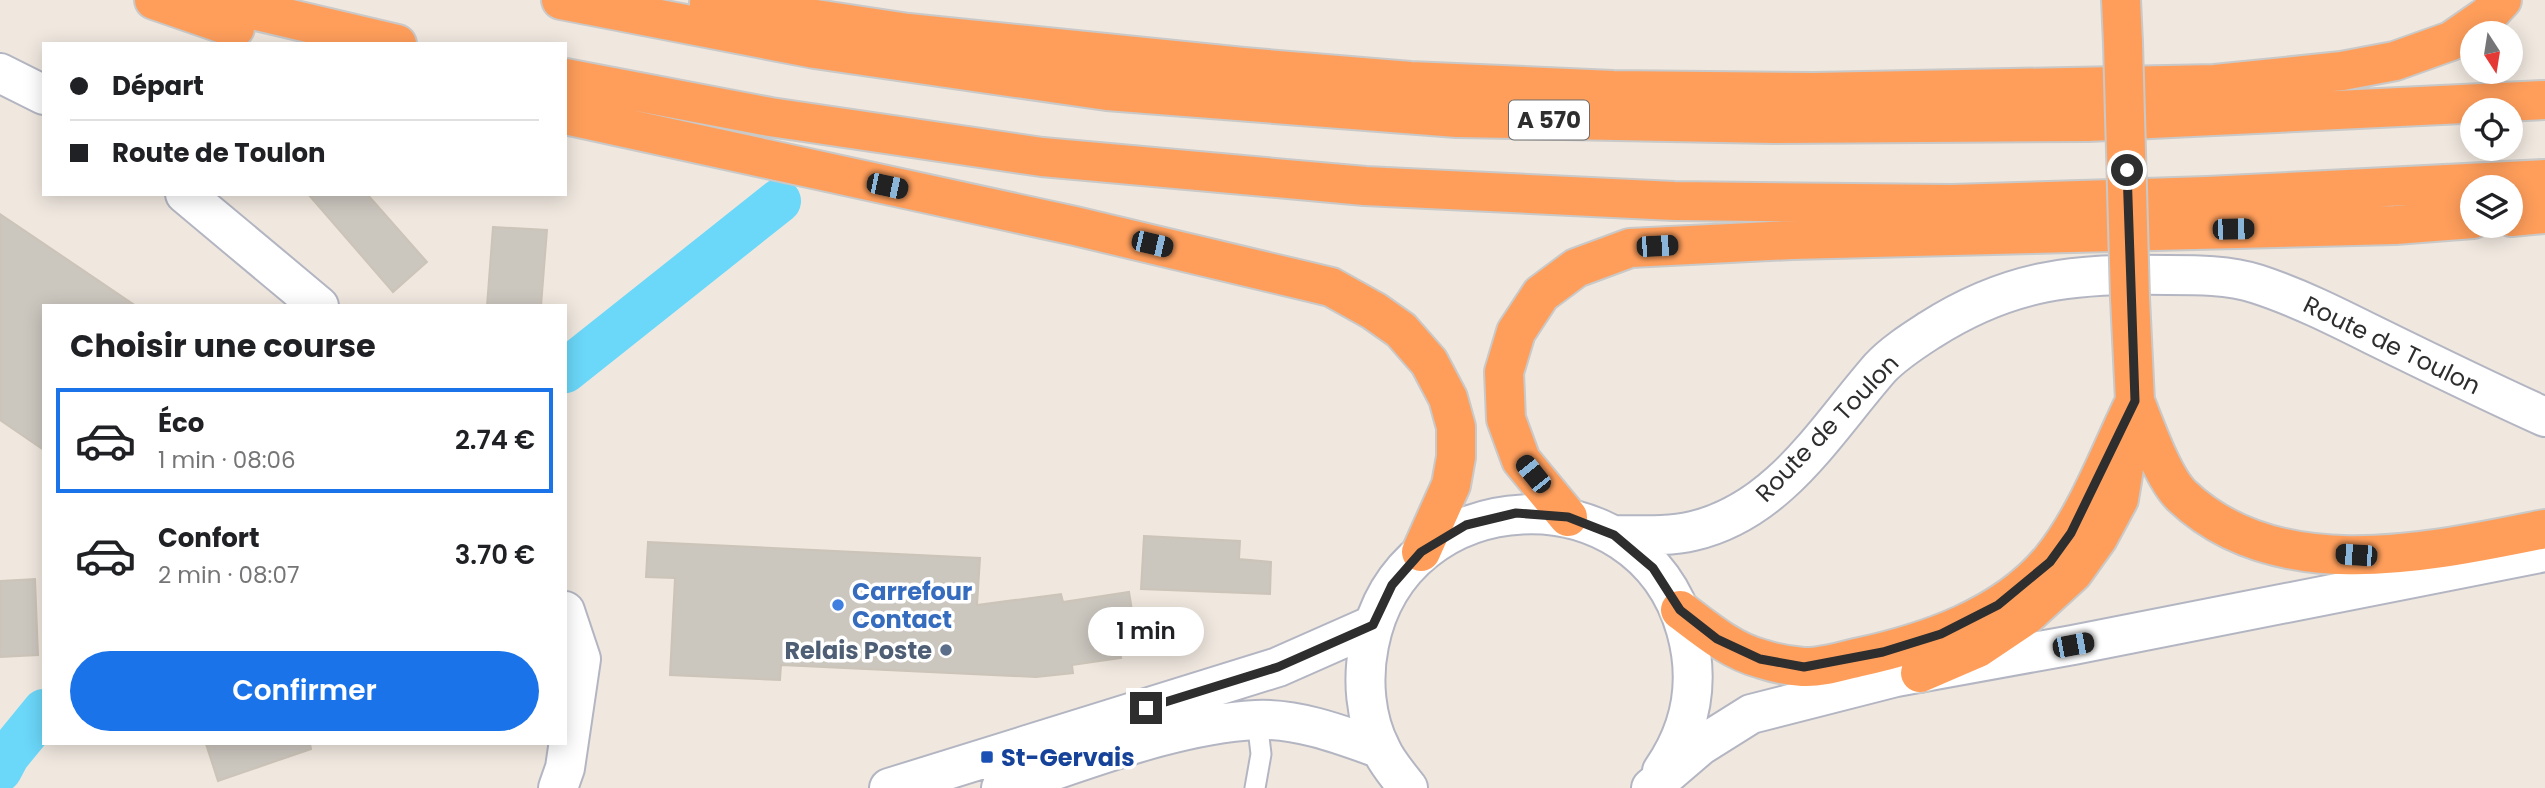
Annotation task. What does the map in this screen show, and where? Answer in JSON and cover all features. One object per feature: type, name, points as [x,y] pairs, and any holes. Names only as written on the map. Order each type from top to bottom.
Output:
[{"type":"highway","points":[[154,0],[275,42]]},
{"type":"highway","points":[[210,0],[388,42]]},
{"type":"highway","name":"A 570","points":[[561,0],[815,49],[1107,91],[1457,118],[1773,124],[2088,122],[2545,100]]},
{"type":"highway","points":[[689,0],[908,33],[1271,70],[1410,81],[1613,90],[1814,92],[2216,84],[2342,71],[2395,61],[2451,41],[2487,16],[2502,0]]},
{"type":"highway","points":[[1920,673],[1978,648],[2027,615],[2073,573],[2098,538],[2119,499],[2135,401],[2122,15]]},
{"type":"highway","points":[[567,78],[771,117],[1042,157],[1365,186],[1674,201],[1951,204],[2207,196],[2545,179]]},
{"type":"highway","points":[[567,115],[1074,226],[1331,287],[1401,330],[1429,362],[1448,398],[1456,427],[1456,457],[1451,485],[1421,552]]},
{"type":"highway","points":[[2523,216],[2545,214]]},
{"type":"highway","points":[[1568,517],[1521,460],[1506,419],[1504,372],[1516,332],[1541,294],[1576,268],[1630,248],[1792,240],[2395,225],[2460,220]]},
{"type":"highway","points":[[2135,401],[2158,456],[2180,495],[2224,527],[2261,540],[2302,551],[2356,555],[2440,550],[2545,529]]},
{"type":"highway","points":[[1680,610],[1717,639],[1760,659],[1804,667],[1883,652],[1923,641],[1959,626],[1998,605],[2050,562],[2071,533],[2135,401]]},
{"type":"main road","points":[[0,73],[42,93]]},
{"type":"main road","points":[[187,196],[317,304]]},
{"type":"main road","name":"Route de Toulon","points":[[1614,535],[1689,532],[1722,523],[1752,507],[1771,493],[1818,443],[1883,365],[1914,340],[1952,316],[1994,295],[2048,281],[2136,274],[2218,277],[2255,283],[2304,301],[2545,417]]},
{"type":"main road","points":[[1408,788],[1381,749],[1367,709],[1365,666],[1373,625],[1392,585],[1421,552],[1466,525],[1516,513],[1568,517],[1614,535],[1653,568],[1680,610],[1693,657],[1692,704],[1677,749],[1651,788]]},
{"type":"main road","points":[[1651,788],[1700,746],[1751,714],[1920,673],[2545,552]]},
{"type":"main road","points":[[564,781],[581,659],[567,617]]},
{"type":"main road","points":[[889,788],[1278,667],[1373,625]]},
{"type":"main road","points":[[1001,788],[1167,735],[1257,720],[1309,726],[1381,749]]},
{"type":"lane","points":[[1255,788],[1261,754],[1257,720]]},
{"type":"building","points":[[310,196],[369,196],[427,262],[393,292]]},
{"type":"building","points":[[0,214],[133,304],[42,304],[42,449],[0,420]]},
{"type":"building","points":[[493,227],[547,230],[541,304],[487,304]]},
{"type":"building","points":[[1144,536],[1240,541],[1239,559],[1271,562],[1270,594],[1141,589]]},
{"type":"building","points":[[648,542],[980,558],[977,605],[1061,594],[1063,602],[1129,592],[1136,635],[1118,638],[1121,658],[1072,665],[1073,673],[1036,677],[781,665],[780,680],[670,675],[675,578],[646,577]]},
{"type":"building","points":[[35,579],[38,655],[0,657],[0,581]]},
{"type":"building","points":[[206,745],[310,745],[311,749],[218,781]]},
{"type":"waterway","points":[[567,369],[779,201]]},
{"type":"waterway","points":[[0,770],[8,755],[42,713]]},
{"type":"place","name":"Carrefour Contact","points":[[838,605]]},
{"type":"place","name":"Relais Poste","points":[[946,650]]},
{"type":"place","name":"St-Gervais","points":[[987,757]]},
{"type":"route","points":[[1146,708],[1278,667],[1373,625],[1392,585],[1421,552],[1466,525],[1516,513],[1568,517],[1614,535],[1653,568],[1680,610],[1717,639],[1760,659],[1804,667],[1883,652],[1941,634],[1998,605],[2050,562],[2071,533],[2135,401],[2127,170]]}]
